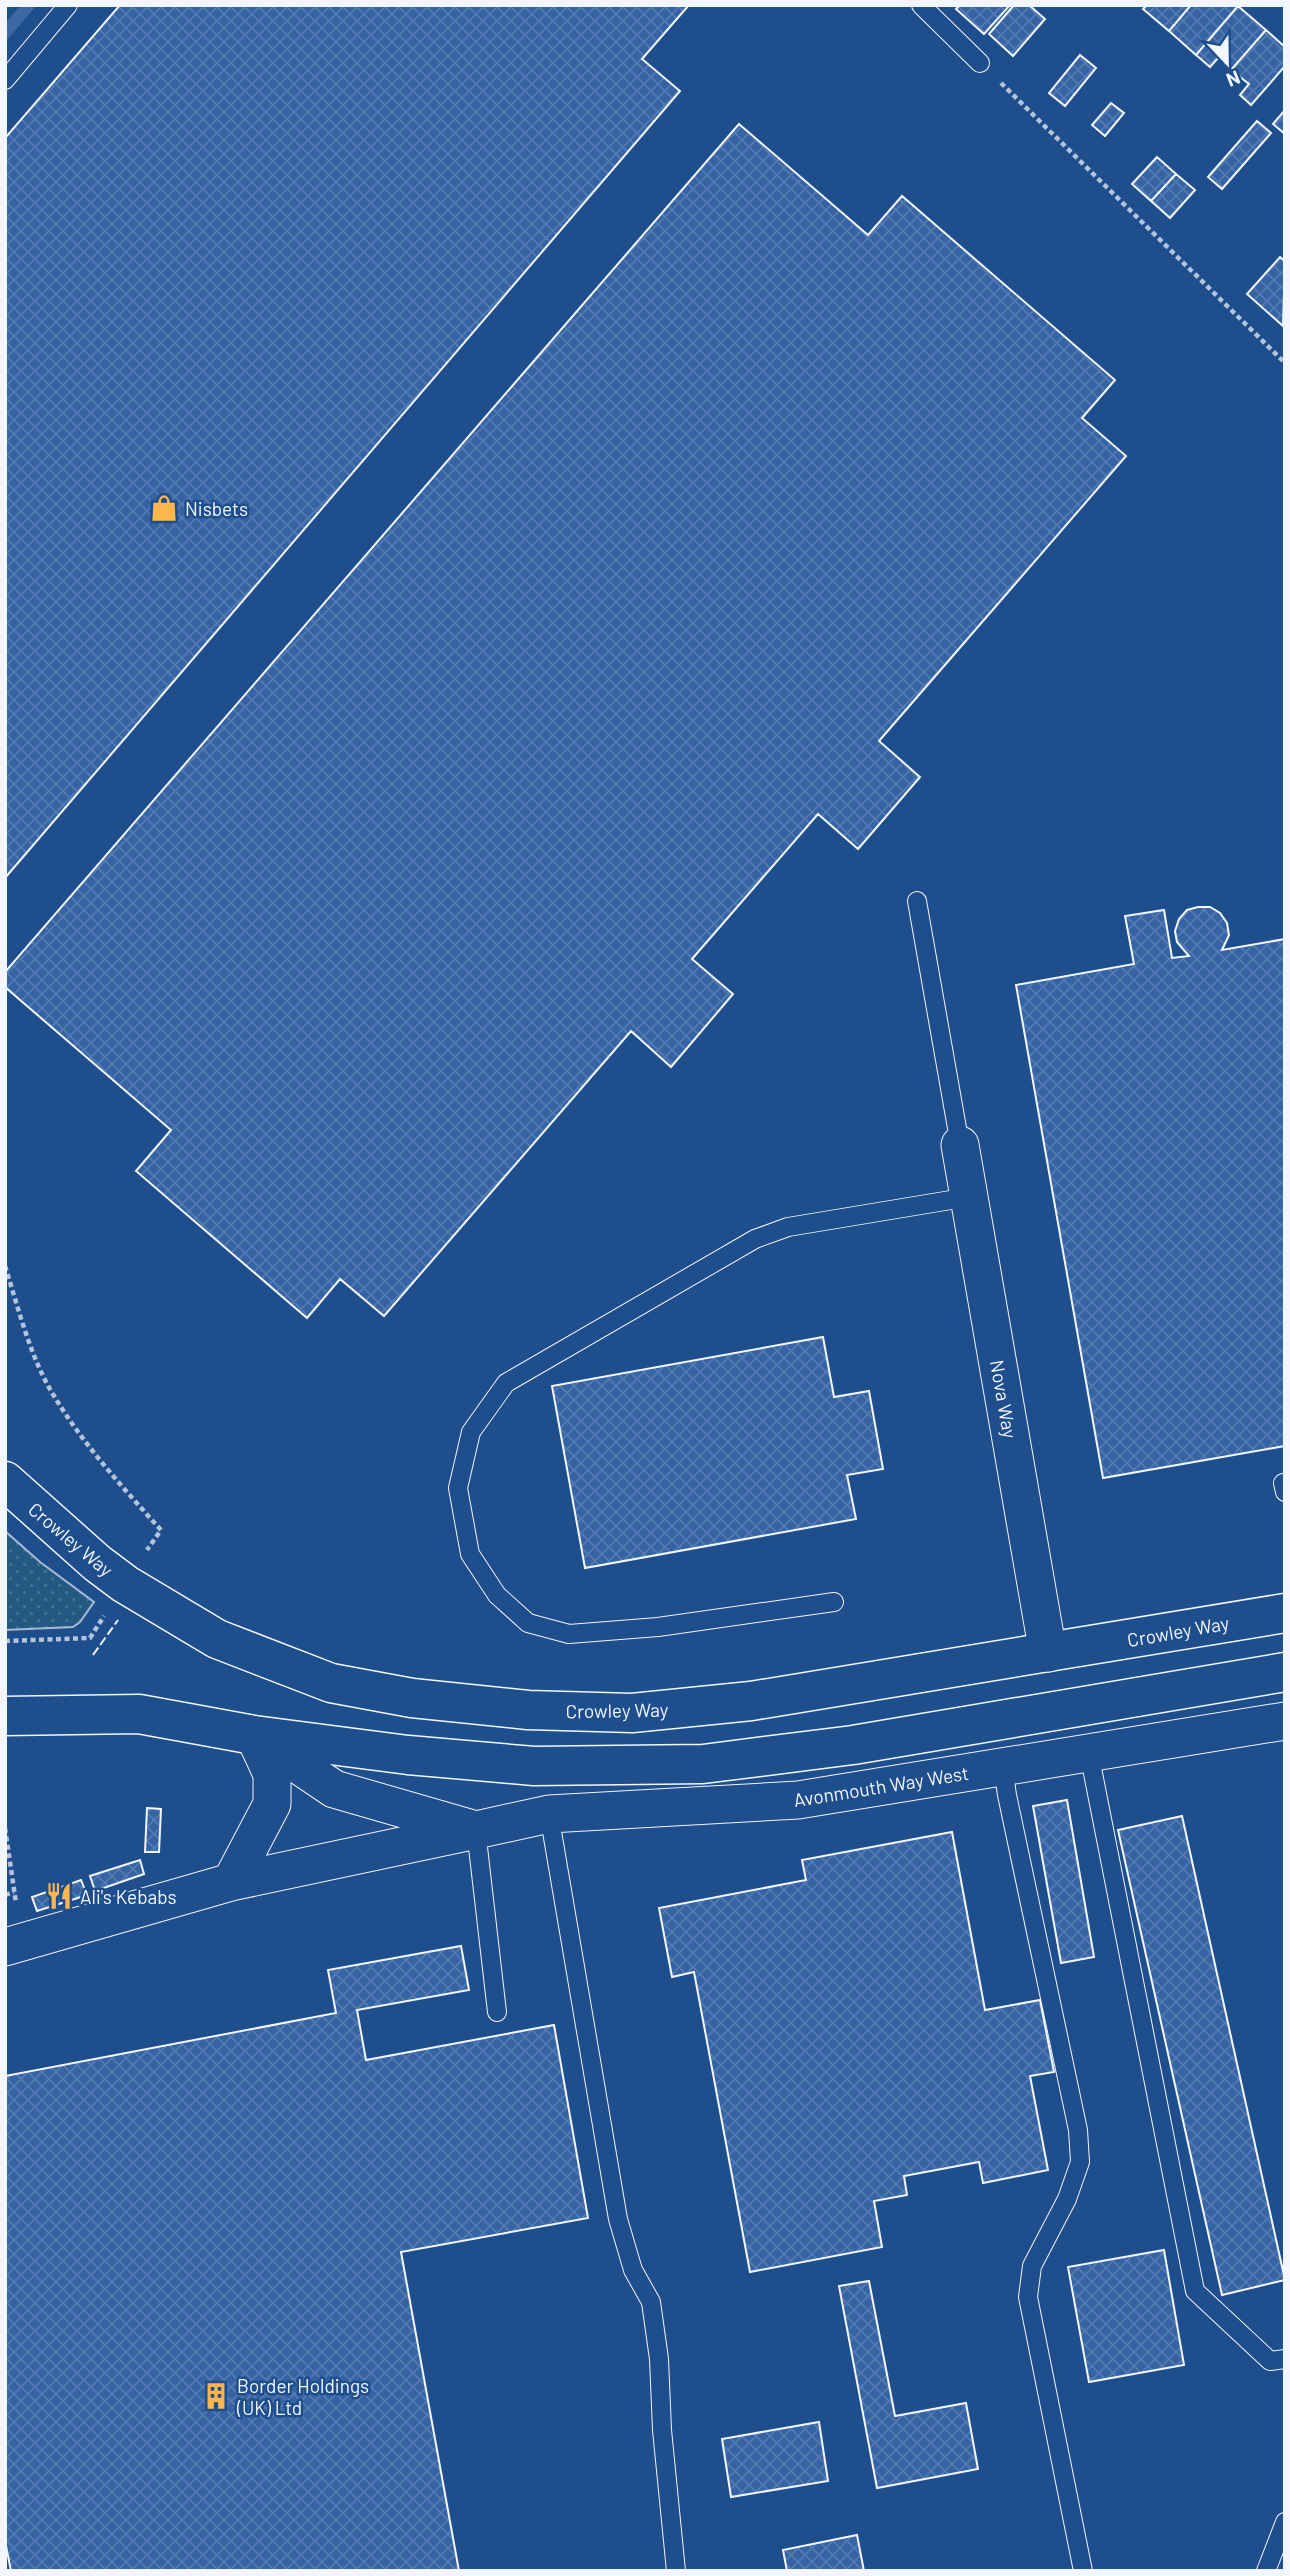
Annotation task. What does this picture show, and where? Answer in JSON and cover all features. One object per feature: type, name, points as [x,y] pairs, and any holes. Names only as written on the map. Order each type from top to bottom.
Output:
[{"type":"highway","name":"Crowley Way","points":[[5,1481],[46,1520],[106,1570],[217,1639],[331,1683],[412,1698],[528,1710],[632,1713],[751,1701],[1285,1613]]},
{"type":"highway","points":[[5,1716],[139,1714],[254,1735],[408,1755],[534,1766],[702,1764],[853,1745],[1285,1672]]},
{"type":"street","name":"Nova Way","points":[[960,1145],[1048,1653]]},
{"type":"street","name":"Avonmouth Way West","points":[[13,1945],[231,1882],[549,1814],[798,1800],[1285,1721]]},
{"type":"street","name":"Avonmouth Way West","points":[[254,1735],[334,1789],[476,1830]]},
{"type":"street","points":[[231,1882],[272,1804],[272,1774],[254,1735]]},
{"type":"lane","points":[[5,80],[68,5]]},
{"type":"lane","points":[[921,5],[980,63]]},
{"type":"lane","points":[[917,901],[960,1145]]},
{"type":"lane","points":[[834,1602],[657,1627],[569,1634],[528,1623],[497,1595],[470,1554],[458,1488],[471,1433],[506,1383],[755,1238],[788,1227],[969,1197]]},
{"type":"lane","points":[[1089,1753],[1195,2291],[1270,2361],[1285,2359]]},
{"type":"lane","points":[[1003,1767],[1078,2130],[1080,2162],[1067,2199],[1032,2266],[1028,2297],[1083,2571]]},
{"type":"lane","points":[[549,1814],[618,2219],[633,2270],[651,2302],[659,2359],[662,2430],[676,2571]]},
{"type":"lane","points":[[476,1830],[497,2012]]},
{"type":"lane","points":[[1266,2571],[1285,2522]]},
{"type":"path","points":[[980,63],[1285,363]]},
{"type":"path","points":[[5,1266],[28,1340],[54,1395],[124,1488],[161,1530]]},
{"type":"path","points":[[5,1828],[14,1892],[13,1945]]},
{"type":"path","points":[[5,1895],[14,1892]]},
{"type":"shaded area","points":[[5,1531],[40,1562],[94,1602],[80,1622],[73,1627],[5,1630]]},
{"type":"building","name":"Nisbets","points":[[120,5],[689,5],[642,59],[680,91],[5,878],[5,138]]},
{"type":"building","points":[[960,5],[1010,5],[984,34],[956,9]]},
{"type":"building","points":[[1014,5],[1029,5],[1045,19],[1013,56],[989,34]]},
{"type":"building","points":[[1147,5],[1191,5],[1169,31],[1143,9]]},
{"type":"building","points":[[1191,5],[1238,6],[1196,55],[1169,31]]},
{"type":"building","points":[[1238,6],[1266,30],[1231,70],[1218,58],[1210,67],[1196,55]]},
{"type":"building","points":[[1266,30],[1285,47],[1285,66],[1251,105],[1240,95],[1249,84],[1231,70]]},
{"type":"building","points":[[1080,55],[1096,68],[1065,106],[1049,93]]},
{"type":"building","points":[[1111,103],[1124,113],[1105,136],[1092,125]]},
{"type":"building","points":[[1285,110],[1285,134],[1273,124]]},
{"type":"building","points":[[1257,121],[1271,133],[1222,189],[1208,177]]},
{"type":"building","points":[[739,124],[868,235],[902,196],[1115,380],[1082,418],[1126,456],[879,741],[920,777],[858,849],[818,814],[692,959],[733,994],[671,1067],[631,1031],[384,1316],[340,1279],[307,1318],[136,1171],[171,1130],[5,987],[5,972]]},
{"type":"building","points":[[1157,157],[1176,174],[1151,201],[1132,184]]},
{"type":"building","points":[[1176,174],[1195,190],[1170,218],[1151,201]]},
{"type":"building","points":[[1280,257],[1285,261],[1283,326],[1247,294]]},
{"type":"building","points":[[1210,907],[1220,913],[1227,923],[1229,935],[1222,950],[1285,939],[1285,1446],[1103,1478],[1016,985],[1134,964],[1125,916],[1164,910],[1172,958],[1189,956],[1177,942],[1175,931],[1179,919],[1187,910]]},
{"type":"building","points":[[823,1337],[834,1397],[869,1391],[883,1469],[847,1475],[856,1519],[585,1568],[552,1386]]},
{"type":"building","points":[[1067,1800],[1094,1957],[1061,1963],[1033,1806]]},
{"type":"building","points":[[147,1808],[161,1809],[159,1852],[145,1852]]},
{"type":"building","points":[[1182,1816],[1285,2280],[1222,2295],[1118,1830]]},
{"type":"building","points":[[952,1832],[985,2010],[1040,2000],[1054,2072],[1030,2076],[1048,2170],[983,2183],[979,2162],[904,2176],[907,2195],[874,2201],[882,2247],[750,2272],[694,1972],[672,1977],[659,1908],[806,1880],[802,1860]]},
{"type":"building","points":[[140,1860],[144,1874],[95,1891],[90,1876]]},
{"type":"building","name":"Ali's Kebabs","points":[[81,1880],[87,1895],[37,1911],[32,1897]]},
{"type":"building","name":"Border Holdings (UK) Ltd","points":[[461,1946],[469,1990],[357,2010],[366,2060],[554,2025],[588,2218],[401,2252],[459,2571],[11,2571],[5,2541],[5,2076],[336,2013],[328,1970]]},
{"type":"building","points":[[1164,2250],[1184,2365],[1089,2382],[1068,2267]]},
{"type":"building","points":[[869,2281],[895,2416],[966,2403],[978,2469],[877,2488],[839,2286]]},
{"type":"building","points":[[819,2422],[828,2481],[731,2497],[722,2439]]},
{"type":"building","points":[[857,2535],[864,2571],[787,2571],[783,2550]]},
{"type":"waterway","points":[[5,33],[29,5]]},
{"type":"fence","points":[[93,1655],[118,1620]]},
{"type":"place","name":"Nisbets","points":[[164,508]]},
{"type":"place","name":"Ali's Kebabs","points":[[59,1896]]},
{"type":"place","name":"Border Holdings (UK) Ltd","points":[[216,2396]]}]
